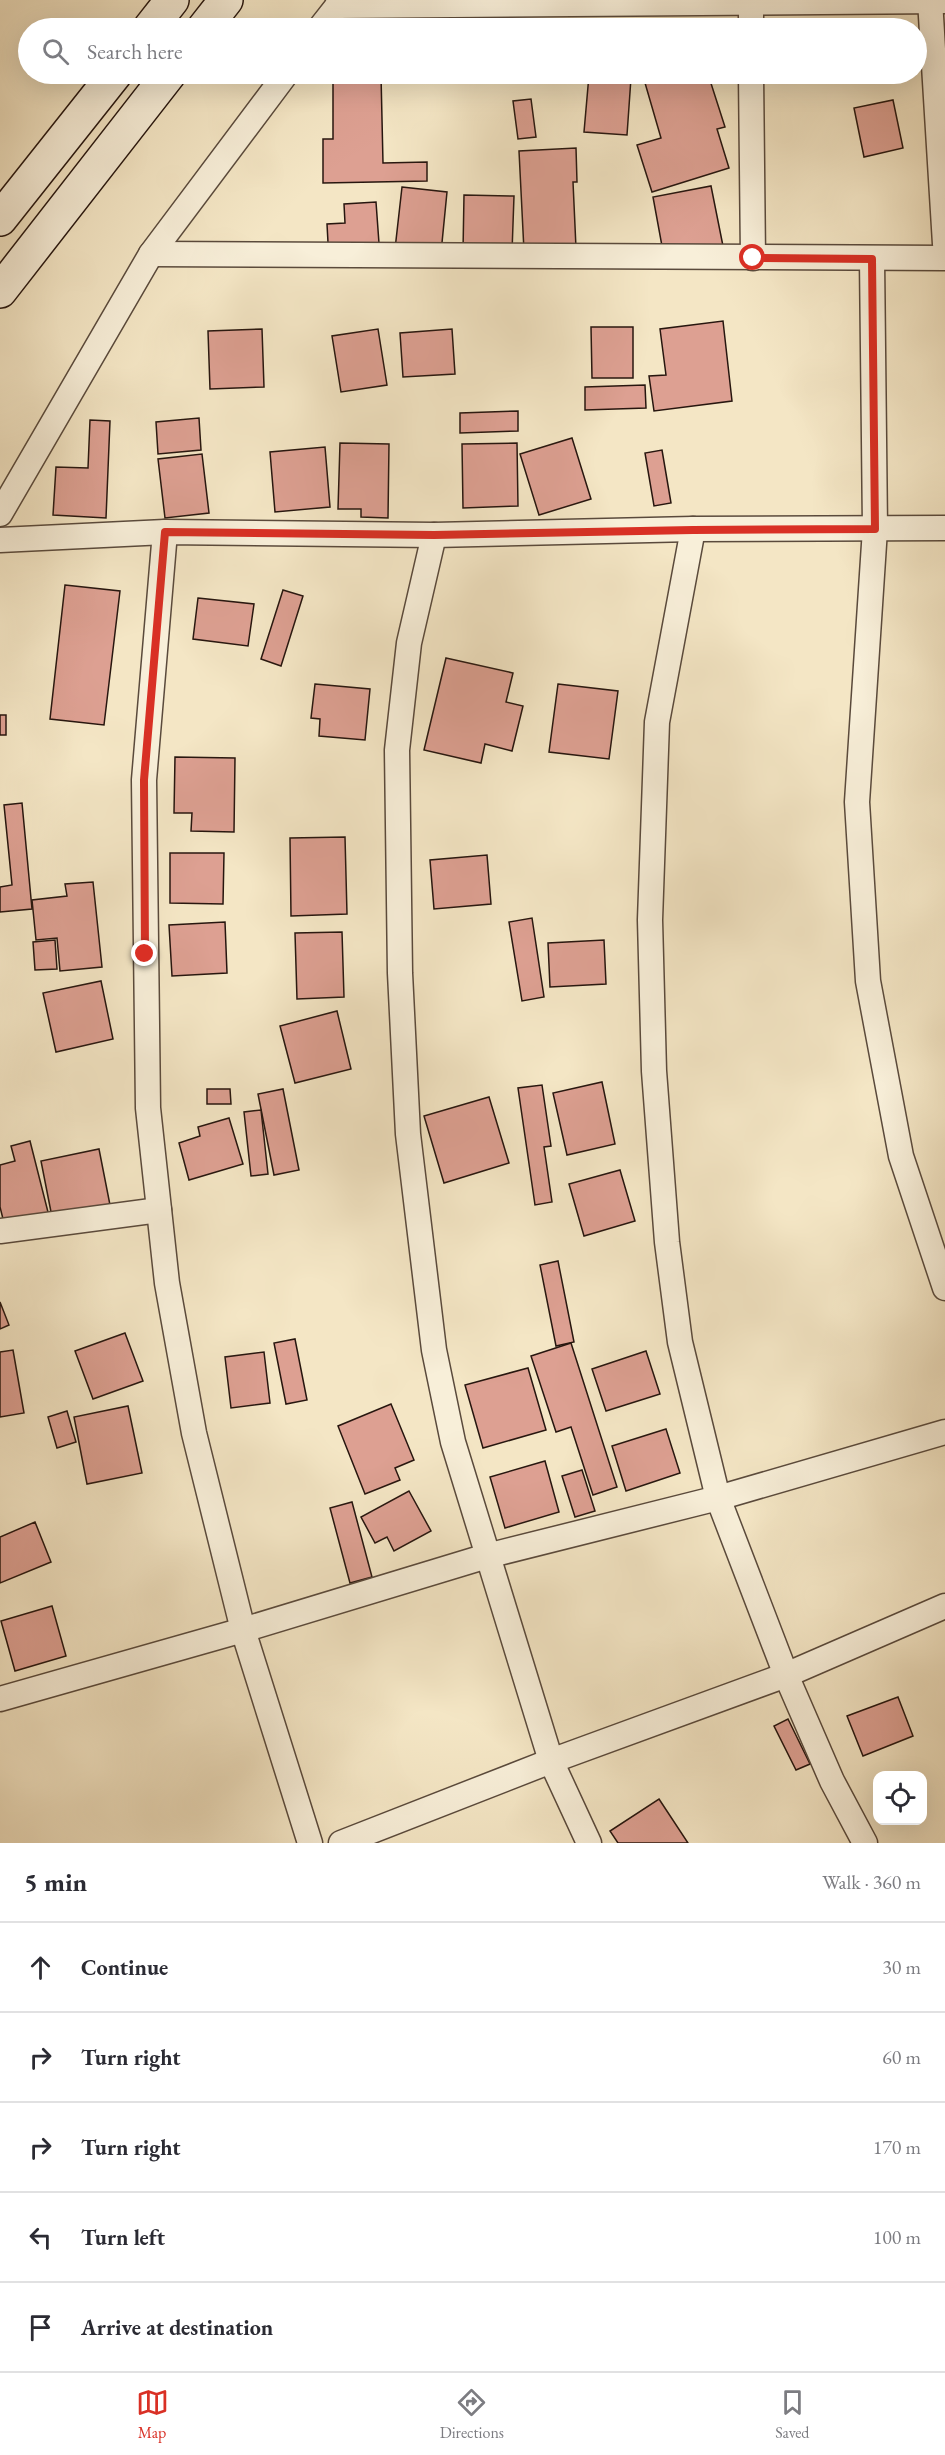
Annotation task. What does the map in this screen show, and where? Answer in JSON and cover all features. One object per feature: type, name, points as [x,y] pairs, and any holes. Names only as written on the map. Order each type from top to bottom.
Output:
[{"type":"main road","points":[[158,18],[172,0]]},
{"type":"main road","points":[[212,18],[226,0]]},
{"type":"main road","points":[[0,219],[107,84]]},
{"type":"main road","points":[[0,291],[161,84]]},
{"type":"street","points":[[751,1],[751,18]]},
{"type":"street","points":[[328,18],[339,3],[935,1],[945,244]]},
{"type":"street","points":[[0,513],[150,254],[278,84]]},
{"type":"street","points":[[752,84],[753,258]]},
{"type":"street","points":[[150,254],[945,258]]},
{"type":"street","points":[[872,259],[875,529],[857,802],[868,981],[901,1156],[945,1288]]},
{"type":"street","points":[[0,540],[165,532],[434,535],[945,528]]},
{"type":"street","points":[[693,530],[657,722],[650,920],[654,1071],[667,1242],[680,1342],[717,1498],[786,1676],[832,1780],[866,1843]]},
{"type":"street","points":[[165,532],[144,780],[148,1108],[167,1283],[194,1433],[243,1630],[310,1843]]},
{"type":"street","points":[[434,535],[409,643],[397,750],[400,973],[408,1134],[434,1350],[453,1442],[551,1761],[589,1843]]},
{"type":"street","points":[[0,1231],[159,1210]]},
{"type":"street","points":[[0,1699],[243,1630],[487,1556],[717,1498],[945,1432]]},
{"type":"street","points":[[340,1843],[551,1761],[786,1676],[945,1606]]},
{"type":"building","points":[[333,84],[381,84],[383,163],[427,162],[427,181],[323,183],[323,139],[333,139]]},
{"type":"building","points":[[588,84],[631,84],[627,135],[584,132]]},
{"type":"building","points":[[645,84],[711,84],[725,127],[717,129],[729,168],[652,192],[637,145],[661,138]]},
{"type":"building","points":[[531,99],[536,137],[518,139],[513,101]]},
{"type":"building","points":[[893,100],[903,148],[864,157],[854,108]]},
{"type":"building","points":[[576,148],[577,182],[573,182],[576,248],[524,251],[519,151]]},
{"type":"building","points":[[711,186],[723,246],[664,257],[653,197]]},
{"type":"building","points":[[402,187],[447,192],[440,263],[394,258]]},
{"type":"building","points":[[464,195],[514,196],[512,252],[463,251]]},
{"type":"building","points":[[376,202],[380,257],[329,261],[327,224],[345,223],[344,204]]},
{"type":"building","points":[[723,321],[732,401],[654,411],[649,376],[666,375],[660,329]]},
{"type":"building","points":[[591,327],[633,327],[633,378],[592,378]]},
{"type":"building","points":[[262,329],[264,387],[210,389],[208,331]]},
{"type":"building","points":[[378,329],[387,385],[341,392],[332,336]]},
{"type":"building","points":[[452,329],[455,374],[403,377],[400,333]]},
{"type":"building","points":[[645,385],[646,408],[585,410],[585,387]]},
{"type":"building","points":[[518,411],[518,431],[460,433],[460,413]]},
{"type":"building","points":[[199,418],[201,450],[158,454],[156,422]]},
{"type":"building","points":[[90,420],[110,421],[106,518],[53,515],[56,467],[88,468]]},
{"type":"building","points":[[572,438],[591,499],[539,515],[520,454]]},
{"type":"building","points":[[340,443],[389,444],[388,518],[361,517],[361,509],[338,509]]},
{"type":"building","points":[[517,443],[518,506],[463,508],[462,444]]},
{"type":"building","points":[[325,447],[330,507],[275,512],[270,452]]},
{"type":"building","points":[[662,450],[671,503],[654,506],[645,453]]},
{"type":"building","points":[[202,454],[209,513],[165,518],[158,459]]},
{"type":"building","points":[[65,585],[120,591],[104,725],[50,719]]},
{"type":"building","points":[[283,590],[303,596],[281,666],[261,659]]},
{"type":"building","points":[[198,598],[254,604],[248,646],[193,639]]},
{"type":"building","points":[[446,658],[513,673],[506,702],[523,706],[512,751],[485,744],[481,763],[424,750]]},
{"type":"building","points":[[315,684],[370,689],[365,740],[319,736],[320,719],[311,718]]},
{"type":"building","points":[[558,684],[618,691],[609,759],[549,752]]},
{"type":"building","points":[[0,715],[6,715],[6,735],[0,735]]},
{"type":"building","points":[[175,757],[235,758],[234,832],[191,831],[192,813],[174,813]]},
{"type":"building","points":[[22,803],[32,909],[0,912],[0,887],[12,885],[4,805]]},
{"type":"building","points":[[345,837],[347,914],[291,916],[290,838]]},
{"type":"building","points":[[170,853],[224,853],[223,904],[170,903]]},
{"type":"building","points":[[487,855],[491,904],[434,909],[430,860]]},
{"type":"building","points":[[93,882],[102,967],[60,971],[57,938],[36,940],[32,900],[67,896],[65,884]]},
{"type":"building","points":[[532,918],[544,997],[522,1001],[509,922]]},
{"type":"building","points":[[225,922],[227,973],[172,976],[169,925]]},
{"type":"building","points":[[342,932],[344,997],[297,999],[295,933]]},
{"type":"building","points":[[55,940],[57,969],[35,970],[33,942]]},
{"type":"building","points":[[604,940],[606,984],[550,987],[548,943]]},
{"type":"building","points":[[101,981],[113,1039],[56,1052],[43,993]]},
{"type":"building","points":[[337,1011],[351,1069],[295,1083],[280,1026]]},
{"type":"building","points":[[602,1082],[615,1144],[567,1155],[553,1093]]},
{"type":"building","points":[[542,1085],[551,1146],[544,1147],[552,1202],[535,1205],[518,1088]]},
{"type":"building","points":[[207,1089],[230,1089],[231,1104],[207,1104]]},
{"type":"building","points":[[283,1089],[299,1170],[274,1175],[258,1094]]},
{"type":"building","points":[[489,1097],[509,1163],[444,1183],[424,1116]]},
{"type":"building","points":[[261,1110],[268,1174],[251,1176],[244,1112]]},
{"type":"building","points":[[229,1118],[243,1164],[189,1180],[179,1143],[200,1136],[198,1127]]},
{"type":"building","points":[[30,1141],[50,1220],[6,1231],[0,1207],[0,1165],[15,1161],[11,1146]]},
{"type":"building","points":[[99,1149],[110,1205],[52,1217],[41,1161]]},
{"type":"building","points":[[620,1170],[635,1221],[584,1236],[569,1184]]},
{"type":"building","points":[[558,1261],[574,1342],[556,1346],[540,1265]]},
{"type":"building","points":[[0,1302],[9,1325],[0,1329]]},
{"type":"building","points":[[125,1333],[143,1381],[93,1399],[75,1351]]},
{"type":"building","points":[[295,1339],[307,1400],[286,1404],[274,1343]]},
{"type":"building","points":[[571,1343],[617,1487],[593,1495],[571,1427],[556,1432],[531,1356]]},
{"type":"building","points":[[13,1350],[24,1413],[0,1417],[0,1352]]},
{"type":"building","points":[[646,1351],[660,1394],[606,1411],[592,1369]]},
{"type":"building","points":[[264,1352],[270,1403],[231,1408],[225,1357]]},
{"type":"building","points":[[528,1368],[546,1430],[483,1448],[465,1385]]},
{"type":"building","points":[[391,1404],[414,1460],[395,1468],[400,1480],[365,1494],[338,1426]]},
{"type":"building","points":[[128,1406],[142,1473],[87,1484],[74,1417]]},
{"type":"building","points":[[67,1411],[76,1442],[57,1448],[48,1417]]},
{"type":"building","points":[[666,1429],[680,1473],[626,1491],[612,1446]]},
{"type":"building","points":[[545,1461],[559,1512],[505,1528],[490,1477]]},
{"type":"building","points":[[582,1470],[595,1511],[575,1517],[562,1476]]},
{"type":"building","points":[[409,1491],[431,1531],[394,1551],[387,1537],[375,1543],[361,1517]]},
{"type":"building","points":[[352,1502],[372,1577],[350,1583],[330,1508]]},
{"type":"building","points":[[35,1522],[51,1562],[0,1583],[0,1537]]},
{"type":"building","points":[[52,1606],[66,1656],[15,1671],[1,1621]]},
{"type":"building","points":[[898,1697],[913,1736],[863,1756],[847,1716]]},
{"type":"building","points":[[788,1719],[810,1764],[796,1770],[774,1726]]},
{"type":"building","points":[[659,1799],[688,1843],[618,1843],[610,1831]]},
{"type":"route","points":[[145,954],[144,780],[165,532],[434,535],[875,529],[872,259],[753,258]]}]
